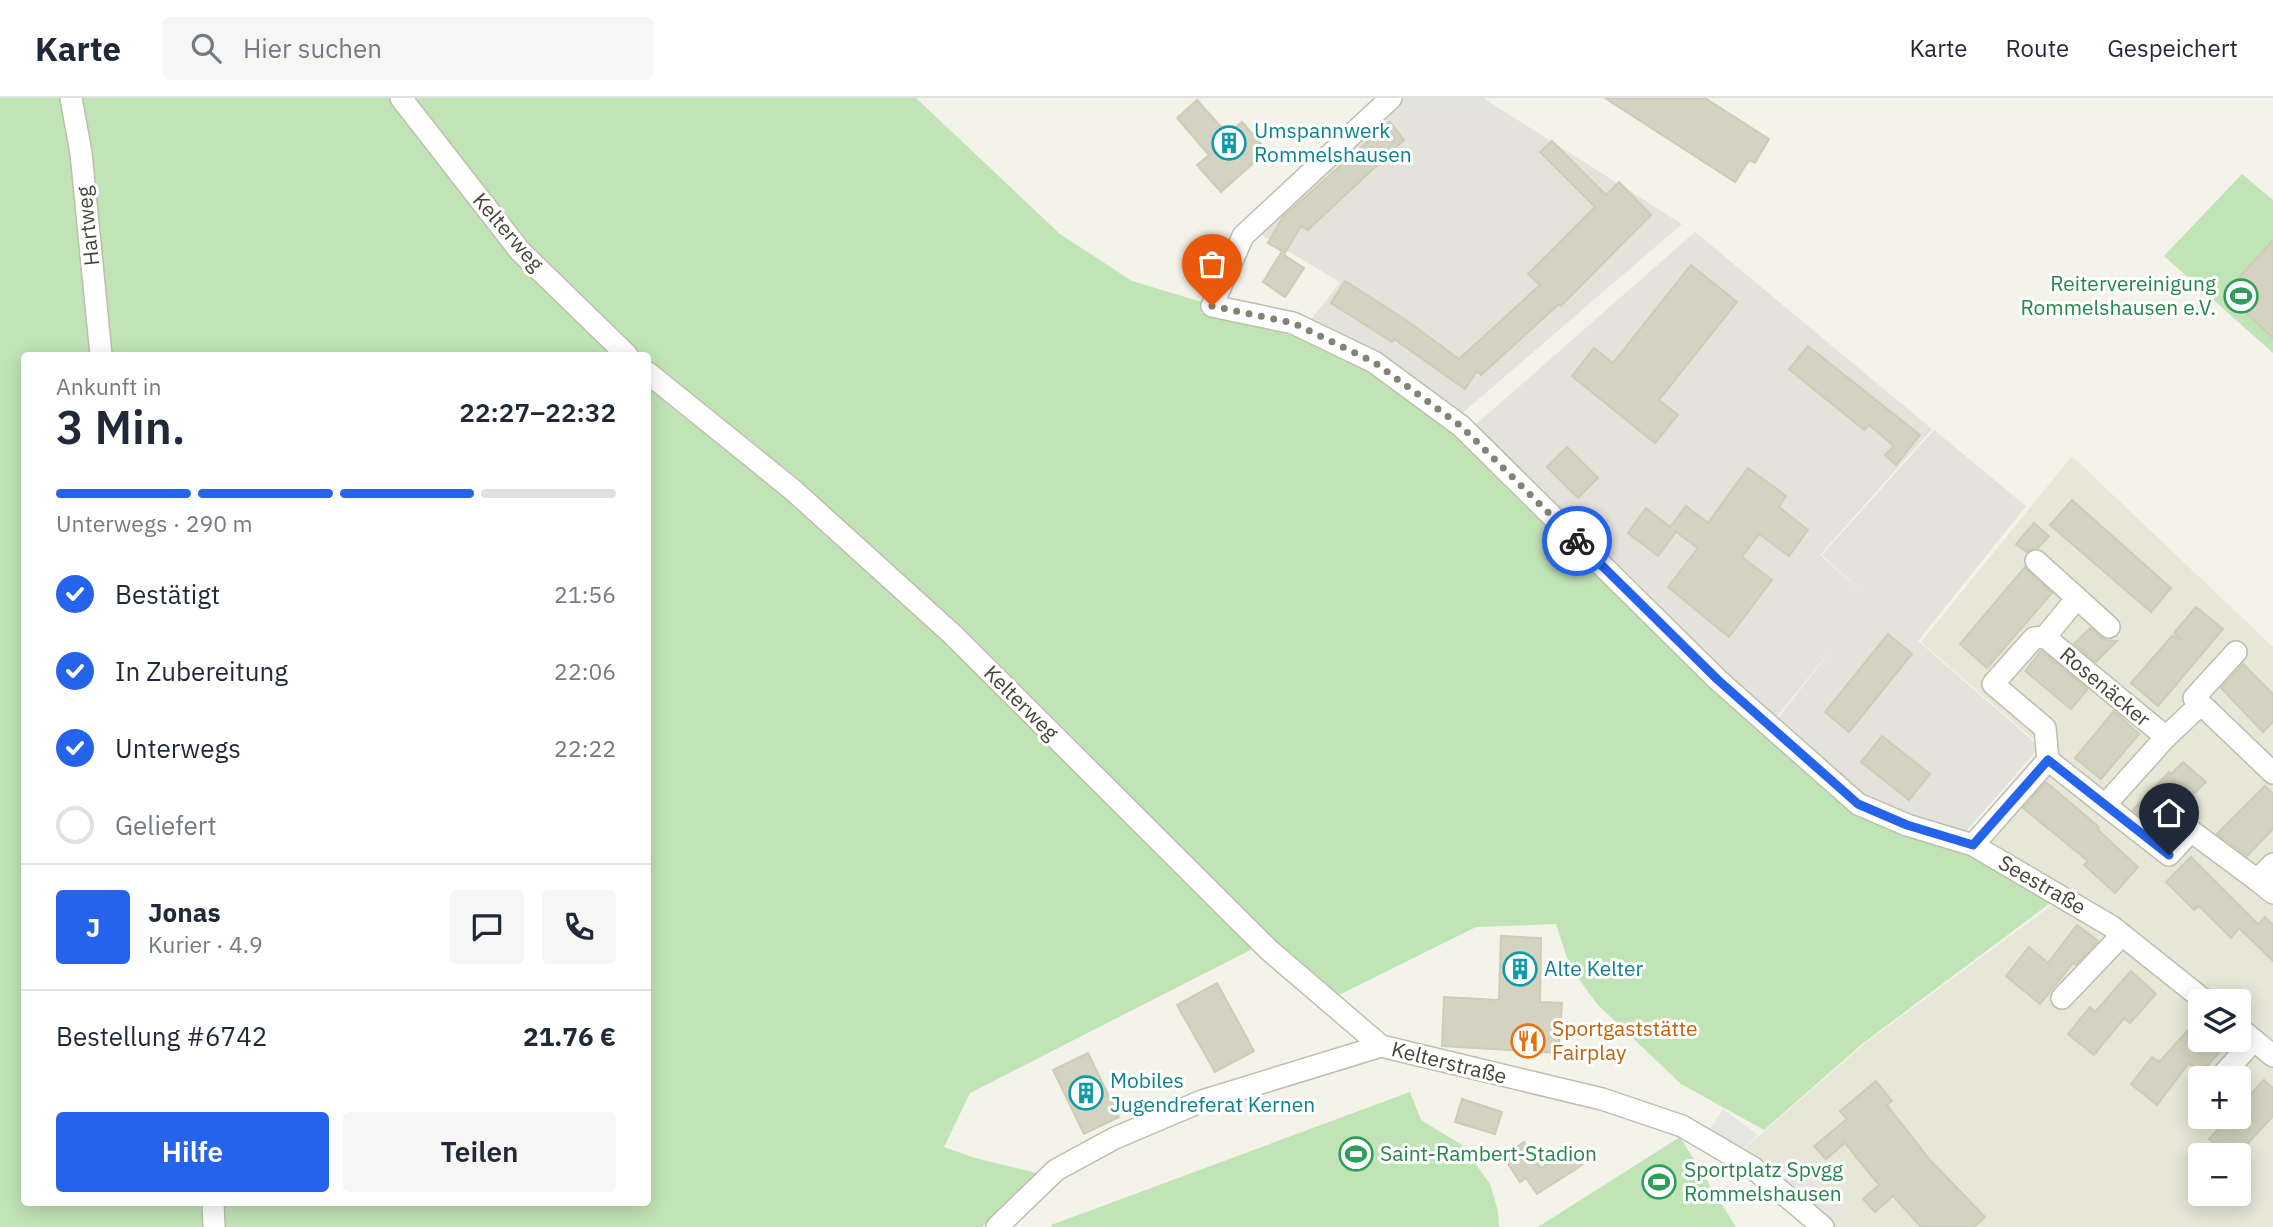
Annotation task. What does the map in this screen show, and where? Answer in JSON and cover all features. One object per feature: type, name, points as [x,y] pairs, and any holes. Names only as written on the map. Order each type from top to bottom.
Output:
[{"type":"street","name":"Hartweg","points":[[71,98],[81,153],[102,352]]},
{"type":"street","name":"Kelterweg","points":[[401,98],[520,251],[624,352]]},
{"type":"street","name":"Seestraße","points":[[1391,98],[1243,236],[1212,306],[1293,323],[1374,362],[1461,426],[1718,680],[1858,804],[1907,825],[1973,845],[2079,906],[2122,935],[2190,989]]},
{"type":"street","name":"Kelterweg","points":[[651,375],[793,490],[952,634],[1269,950],[1381,1046]]},
{"type":"street","points":[[2036,561],[2109,627]]},
{"type":"street","name":"Rosenäcker","points":[[2045,637],[2077,598]]},
{"type":"street","name":"Rosenäcker","points":[[2048,760],[2045,728],[1993,684],[2034,638],[2045,637],[2166,737]]},
{"type":"street","name":"Rosenäcker","points":[[2105,805],[2166,737],[2201,704],[2194,698],[2236,652]]},
{"type":"street","points":[[2201,704],[2266,766]]},
{"type":"street","points":[[1973,845],[2048,760],[2169,855],[2191,831],[2265,886],[2273,864]]},
{"type":"street","points":[[2062,998],[2122,935]]},
{"type":"street","points":[[2251,1037],[2273,1056]]},
{"type":"street","name":"Kelterstraße","points":[[998,1227],[1056,1170],[1115,1138],[1202,1101],[1381,1046],[1602,1099],[1682,1126],[1752,1167],[1823,1227]]},
{"type":"street","points":[[213,1206],[214,1227]]},
{"type":"shaded area","points":[[1399,98],[1483,98],[1682,224],[1460,415],[1380,355],[1311,320],[1340,282],[1258,233]]},
{"type":"shaded area","points":[[1695,232],[1932,429],[1820,555],[1871,600],[1822,555],[1934,430],[2026,506],[1918,641],[2040,747],[1962,836],[1863,800],[1775,722],[1839,640],[1774,720],[1473,427]]},
{"type":"shaded area","points":[[2072,456],[2273,647],[2273,1227],[1807,1227],[1729,1162],[1863,1045],[2060,899],[1968,833],[2042,747],[1921,642]]},
{"type":"shaded area","points":[[1723,1109],[1758,1135],[1734,1156],[1704,1139]]},
{"type":"shaded area","points":[[1781,1154],[1841,1210],[1832,1227],[1769,1183]]},
{"type":"green space","points":[[0,98],[60,98],[72,155],[91,352],[21,352],[21,1206],[205,1206],[207,1227],[0,1227]]},
{"type":"green space","points":[[78,98],[916,98],[1060,234],[1132,281],[1202,302],[1201,313],[1290,335],[1374,374],[1459,435],[1854,809],[1968,852],[2057,898],[1862,1044],[1764,1130],[1681,1084],[1597,1004],[1570,967],[1556,924],[1476,927],[1335,997],[1270,940],[970,1093],[944,1147],[975,1158],[1037,1173],[982,1227],[219,1227],[218,1206],[651,1206],[651,352],[107,352]]},
{"type":"green space","name":"Reitervereinigung Rommelshausen e.V.","points":[[2242,174],[2273,200],[2273,353],[2164,256]]},
{"type":"green space","name":"Saint-Rambert-Stadion","points":[[1410,1092],[1421,1120],[1462,1145],[1490,1184],[1498,1211],[1499,1227],[1051,1225]]},
{"type":"green space","name":"Sportplatz Spvgg Rommelshausen","points":[[1680,1137],[1736,1227],[1538,1227]]},
{"type":"building","points":[[1605,98],[1705,98],[1769,139],[1755,163],[1749,160],[1735,182]]},
{"type":"building","name":"Umspannwerk Rommelshausen","points":[[1197,100],[1228,135],[1242,122],[1267,151],[1221,192],[1197,165],[1209,155],[1177,118]]},
{"type":"building","points":[[1390,122],[1404,140],[1308,230],[1301,226],[1285,253],[1268,243],[1283,217]]},
{"type":"building","points":[[1552,141],[1606,195],[1619,182],[1651,215],[1561,306],[1559,304],[1481,375],[1477,371],[1465,389],[1394,339],[1392,342],[1331,303],[1345,281],[1406,320],[1459,359],[1540,285],[1528,274],[1595,207],[1540,152]]},
{"type":"building","points":[[2273,240],[2273,338],[2225,293]]},
{"type":"building","points":[[1281,253],[1304,268],[1285,297],[1263,282]]},
{"type":"building","points":[[1691,265],[1737,302],[1659,400],[1678,415],[1655,443],[1572,376],[1594,348],[1613,363]]},
{"type":"building","points":[[1808,346],[1920,435],[1896,465],[1885,455],[1894,446],[1869,425],[1864,430],[1789,369]]},
{"type":"building","points":[[1567,447],[1598,478],[1578,498],[1547,467]]},
{"type":"building","points":[[1748,468],[1786,496],[1779,507],[1808,530],[1789,556],[1759,534],[1742,557],[1772,580],[1729,637],[1668,587],[1698,548],[1676,532],[1658,556],[1628,533],[1646,508],[1670,527],[1686,506],[1708,523]]},
{"type":"building","points":[[2072,500],[2171,588],[2151,612],[2050,525]]},
{"type":"building","points":[[2034,523],[2049,536],[2038,548],[2026,552],[2016,544]]},
{"type":"building","points":[[2025,567],[2052,593],[1987,668],[1960,644]]},
{"type":"building","points":[[2196,607],[2223,629],[2158,706],[2131,683],[2172,636],[2182,640],[2174,633]]},
{"type":"building","points":[[2090,628],[2106,640],[2117,641],[2096,662],[2074,644]]},
{"type":"building","points":[[1888,634],[1912,654],[1849,732],[1825,712]]},
{"type":"building","points":[[2041,651],[2088,689],[2071,709],[2025,671]]},
{"type":"building","points":[[2243,664],[2273,694],[2273,722],[2263,732],[2221,688]]},
{"type":"building","points":[[2114,711],[2139,734],[2101,779],[2075,758]]},
{"type":"building","points":[[1882,736],[1930,774],[1909,800],[1861,762]]},
{"type":"building","points":[[2183,762],[2206,782],[2192,795],[2195,798],[2162,833],[2133,810],[2169,772],[2171,774]]},
{"type":"building","points":[[2046,782],[2099,827],[2097,829],[2138,867],[2115,893],[2084,865],[2088,861],[2023,808]]},
{"type":"building","points":[[2265,786],[2273,794],[2273,829],[2247,856],[2217,834]]},
{"type":"building","points":[[2191,857],[2258,924],[2265,917],[2273,925],[2273,961],[2239,928],[2231,938],[2199,906],[2194,910],[2166,882]]},
{"type":"building","points":[[2077,925],[2098,941],[2076,965],[2073,963],[2040,1004],[2006,976],[2029,947],[2048,963]]},
{"type":"building","points":[[1501,936],[1541,938],[1540,1002],[1562,1003],[1558,1053],[1442,1046],[1444,997],[1499,1000]]},
{"type":"building","points":[[2131,971],[2156,994],[2130,1023],[2124,1018],[2094,1055],[2068,1034],[2090,1007],[2095,1012]]},
{"type":"building","points":[[1217,983],[1254,1051],[1215,1072],[1177,1005]]},
{"type":"building","points":[[2188,1030],[2188,1052],[2219,1052],[2207,1066],[2192,1066],[2189,1063],[2157,1105],[2131,1084],[2152,1057],[2159,1062]]},
{"type":"building","name":"Mobiles Jugendreferat Kernen","points":[[1088,1053],[1119,1117],[1084,1134],[1053,1070]]},
{"type":"building","points":[[2264,1080],[2273,1088],[2273,1116],[2248,1143],[2214,1143],[2209,1139],[2219,1129],[2251,1129],[2251,1094]]},
{"type":"building","points":[[1876,1081],[1892,1101],[1887,1105],[1930,1160],[1985,1217],[1974,1227],[1921,1227],[1893,1196],[1875,1212],[1863,1199],[1879,1185],[1845,1143],[1826,1159],[1814,1146],[1847,1119],[1840,1111]]},
{"type":"building","points":[[1462,1099],[1502,1112],[1495,1134],[1455,1122]]},
{"type":"building","points":[[1524,1142],[1541,1168],[1572,1149],[1582,1165],[1537,1194],[1526,1178],[1520,1182],[1503,1156]]},
{"type":"way so far","points":[[1212,306],[1293,323],[1374,362],[1461,426],[1577,541]]},
{"type":"place","name":"Umspannwerk Rommelshausen","points":[[1229,143]]},
{"type":"place","name":"Reitervereinigung Rommelshausen e.V.","points":[[2241,296]]},
{"type":"place","name":"Alte Kelter","points":[[1520,969]]},
{"type":"place","name":"Sportgaststätte Fairplay","points":[[1528,1041]]},
{"type":"place","name":"Mobiles Jugendreferat Kernen","points":[[1086,1093]]},
{"type":"place","name":"Saint-Rambert-Stadion","points":[[1356,1154]]},
{"type":"place","name":"Sportplatz Spvgg Rommelshausen","points":[[1659,1182]]},
{"type":"route","points":[[1577,541],[1718,680],[1858,804],[1907,825],[1973,845],[2048,760],[2169,855]]}]
